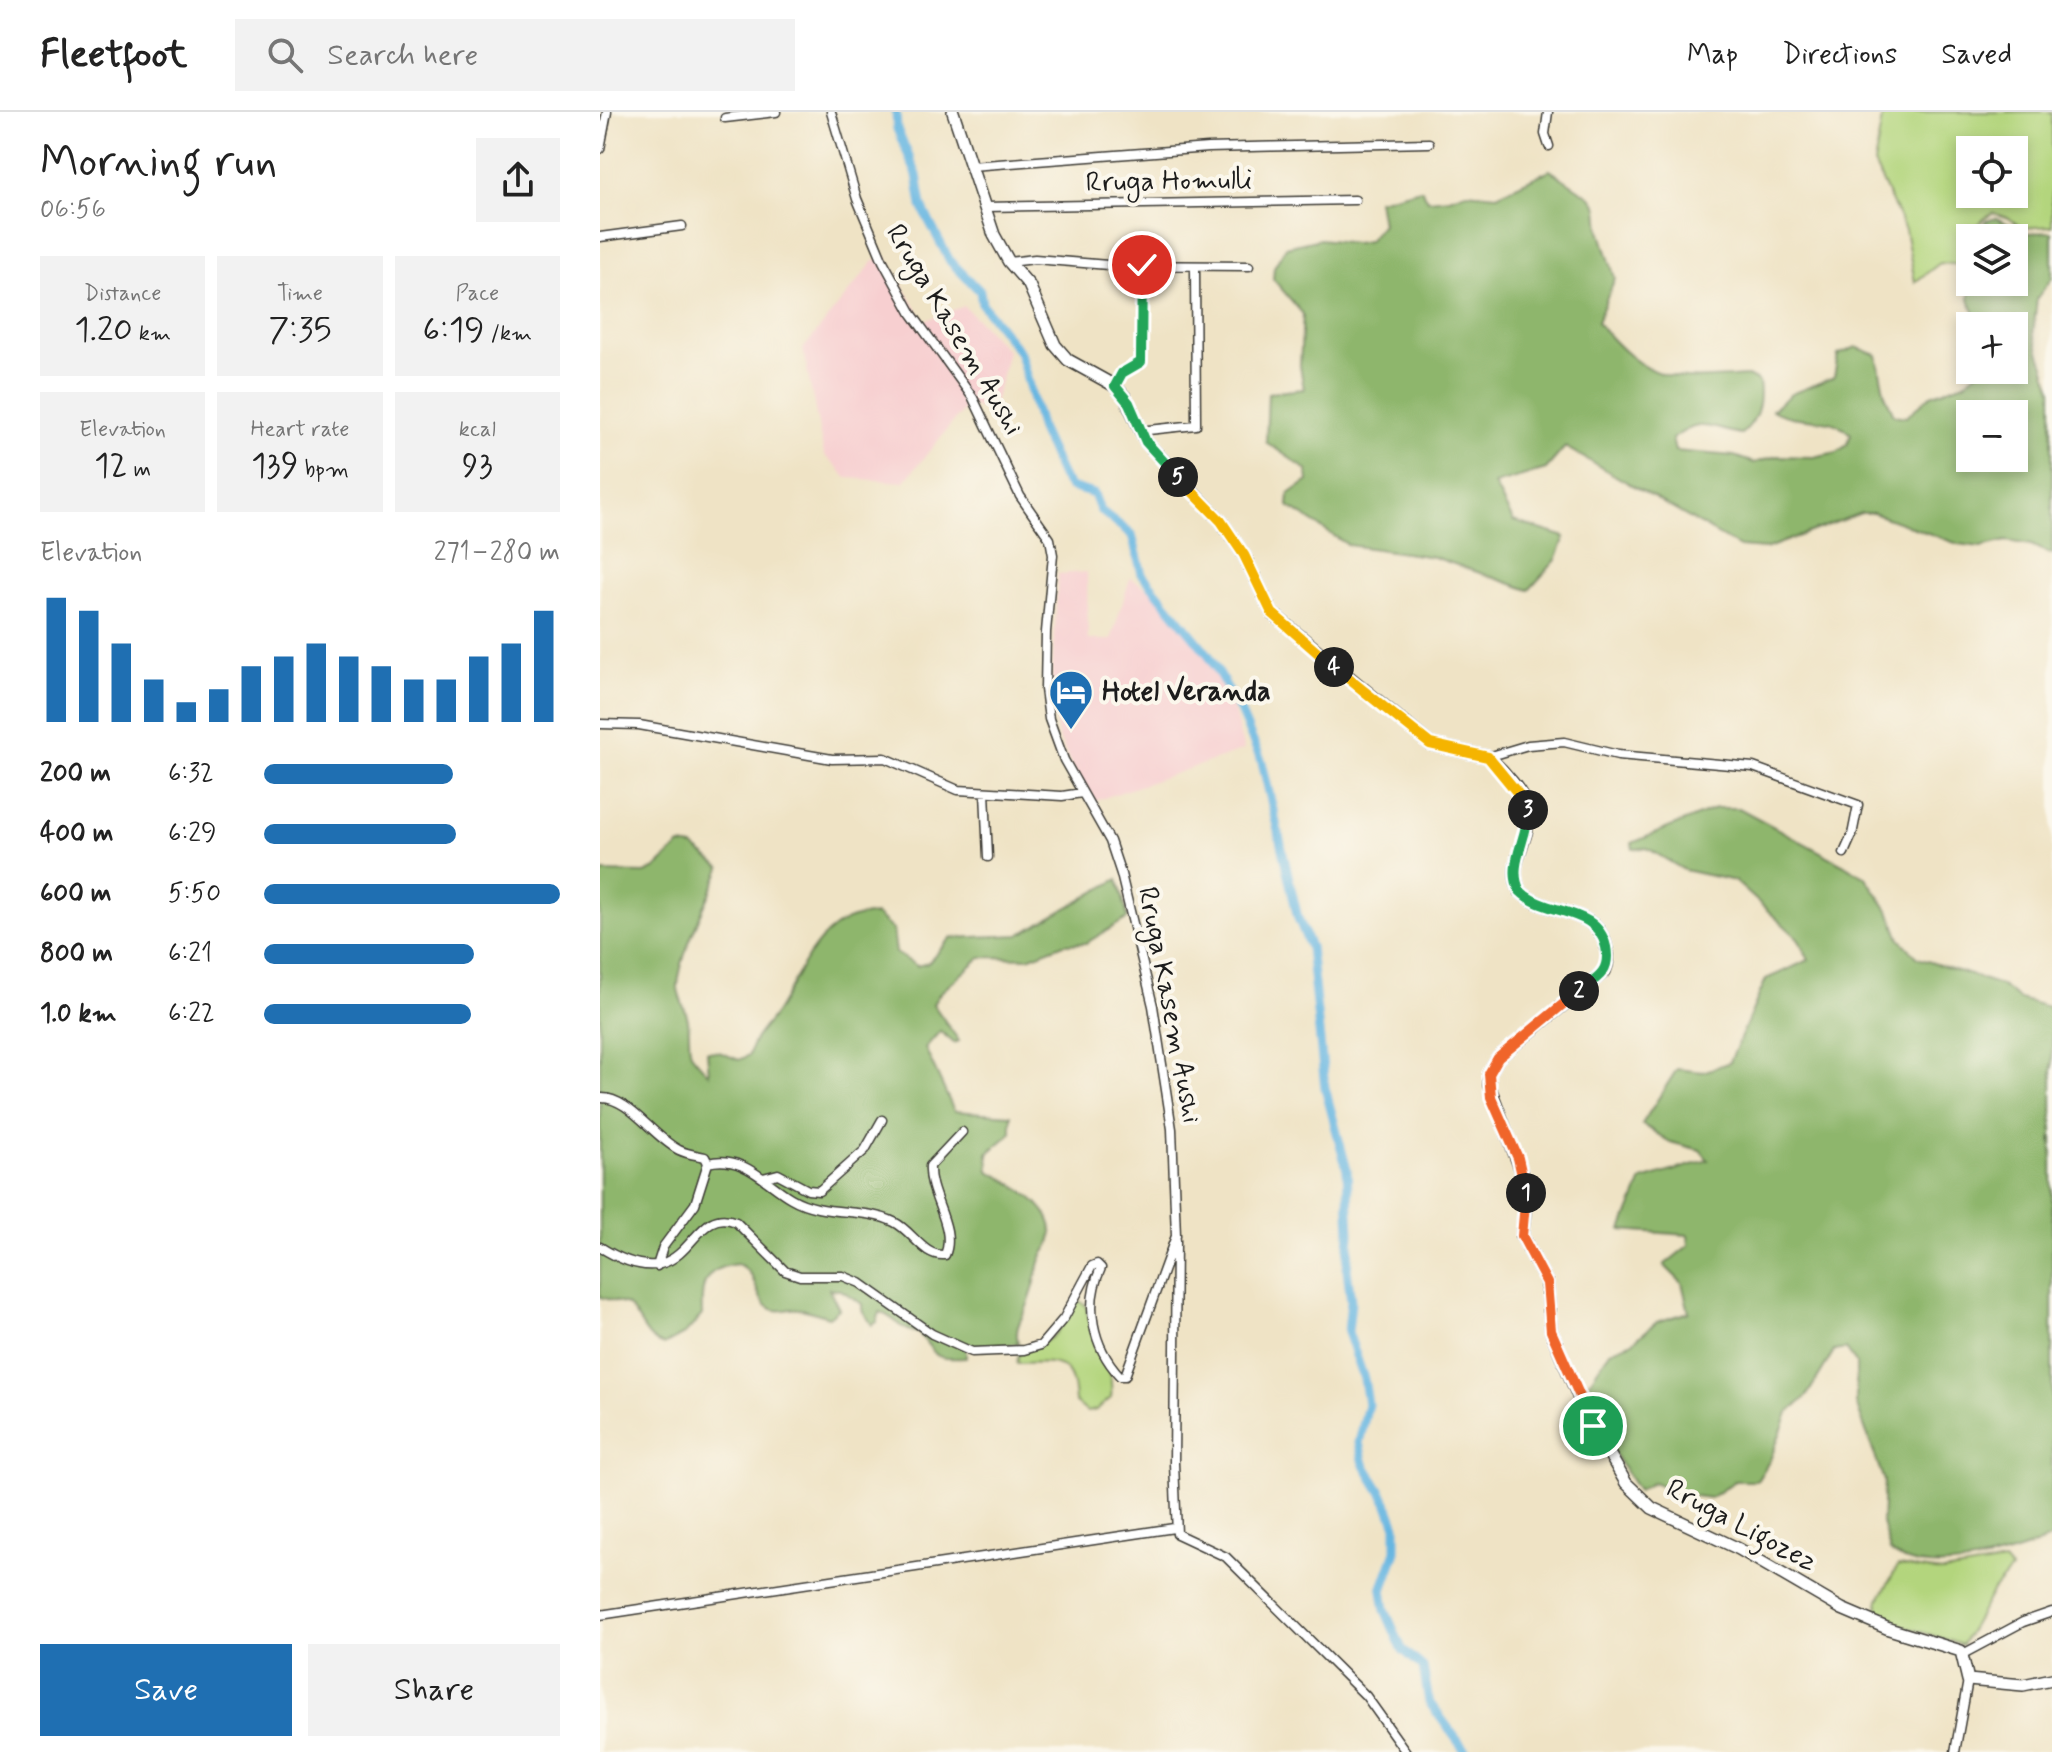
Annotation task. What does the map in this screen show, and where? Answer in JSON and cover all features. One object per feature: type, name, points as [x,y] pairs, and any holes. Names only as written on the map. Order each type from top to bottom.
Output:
[{"type":"street","points":[[600,149],[607,112]]},
{"type":"street","points":[[725,118],[776,112]]},
{"type":"street","name":"Rruga Kasem Aushi","points":[[657,1266],[675,1260],[706,1225],[718,1219],[728,1219],[736,1222],[785,1271],[800,1276],[843,1276],[860,1283],[932,1334],[972,1352],[1024,1350],[1041,1345],[1064,1318],[1092,1266],[1097,1264],[1101,1268],[1092,1284],[1089,1303],[1093,1324],[1117,1374],[1125,1376],[1176,1236],[1167,1075],[1121,874],[1110,841],[1060,752],[1048,711],[1046,632],[1053,555],[1050,539],[1020,496],[973,398],[912,314],[883,261],[857,199],[831,112]]},
{"type":"street","points":[[953,112],[985,207],[1009,262],[1029,285],[1060,352],[1115,386],[1129,403],[1139,431],[1159,457],[1221,521],[1244,555],[1272,613],[1430,744],[1488,757],[1528,745],[1564,742],[1618,755],[1753,767],[1858,805],[1852,835],[1844,853]]},
{"type":"street","points":[[1548,112],[1545,134],[1549,146]]},
{"type":"street","points":[[971,166],[1208,148],[1429,143]]},
{"type":"street","name":"Rruga Homulli","points":[[985,207],[1355,200]]},
{"type":"street","points":[[600,237],[682,226]]},
{"type":"street","points":[[1009,262],[1035,259],[1195,267],[1249,266]]},
{"type":"street","points":[[1115,386],[1122,373],[1141,362],[1142,265]]},
{"type":"street","points":[[1139,431],[1196,425],[1195,267]]},
{"type":"street","points":[[600,724],[639,725],[832,759],[885,758],[958,790],[1062,796],[1082,793]]},
{"type":"street","name":"Rruga Ligozez","points":[[1488,757],[1525,802],[1528,811],[1515,868],[1520,891],[1539,904],[1592,922],[1602,935],[1607,951],[1607,966],[1601,976],[1498,1058],[1489,1074],[1491,1097],[1523,1176],[1526,1202],[1522,1236],[1547,1283],[1549,1325],[1584,1410],[1626,1483],[1652,1508],[1739,1549],[1869,1622],[1949,1645],[1963,1654]]},
{"type":"street","points":[[985,792],[988,857]]},
{"type":"street","points":[[600,1098],[622,1103],[656,1135],[680,1151],[705,1157],[708,1163],[695,1204],[663,1247],[657,1266],[626,1262],[600,1247]]},
{"type":"street","points":[[763,1178],[778,1174],[808,1190],[819,1191],[865,1150],[871,1134],[882,1120]]},
{"type":"street","points":[[708,1163],[722,1161],[745,1166],[790,1198],[818,1208],[892,1221],[928,1251],[945,1255],[949,1244],[932,1189],[930,1166],[962,1132]]},
{"type":"street","points":[[1176,1236],[1174,1528],[1185,1540],[1226,1557],[1366,1696],[1406,1752]]},
{"type":"street","points":[[600,1615],[1174,1528]]},
{"type":"street","points":[[1955,1752],[1968,1680],[1963,1654],[2023,1622],[2052,1612]]},
{"type":"street","points":[[1968,1680],[2023,1685],[2052,1679]]},
{"type":"shaded area","points":[[885,255],[924,321],[964,306],[1008,351],[992,413],[968,404],[904,482],[847,478],[824,455],[803,349],[873,262]]},
{"type":"shaded area","points":[[1087,572],[1088,640],[1111,640],[1130,578],[1144,586],[1159,598],[1206,658],[1234,712],[1244,750],[1095,801],[1073,769],[1058,736],[1051,691],[1058,574]]},
{"type":"green space","points":[[1883,112],[2052,112],[2052,226],[2028,228],[2028,224],[2017,224],[1993,213],[1978,224],[1956,224],[1956,264],[1940,263],[1915,282],[1905,230],[1874,164]]},
{"type":"green space","points":[[1550,170],[1592,198],[1598,208],[1600,230],[1615,278],[1597,322],[1615,342],[1647,368],[1663,374],[1699,378],[1748,376],[1759,382],[1757,411],[1741,434],[1699,426],[1672,439],[1675,451],[1734,456],[1754,463],[1777,456],[1813,457],[1837,452],[1847,445],[1851,434],[1843,428],[1772,410],[1791,394],[1834,377],[1838,355],[1856,347],[1877,355],[1884,392],[1894,415],[1906,417],[1931,395],[1961,384],[2028,384],[2028,312],[1974,312],[1969,299],[1970,296],[2028,296],[2028,233],[2052,232],[2052,278],[2037,298],[2033,334],[2052,389],[2052,554],[2031,545],[2006,541],[1981,547],[1958,544],[1873,513],[1861,513],[1765,549],[1740,547],[1565,447],[1546,469],[1494,484],[1513,521],[1565,537],[1556,560],[1529,590],[1434,557],[1348,545],[1288,506],[1289,494],[1308,481],[1307,470],[1266,442],[1268,393],[1304,389],[1300,366],[1303,314],[1273,279],[1274,267],[1286,247],[1320,239],[1355,243],[1368,241],[1382,224],[1378,200],[1421,189],[1428,200],[1466,192],[1497,195]]},
{"type":"green space","points":[[1996,218],[2008,224],[1984,224]]},
{"type":"green space","points":[[1716,808],[1739,808],[1865,876],[1890,913],[1900,939],[1918,958],[2000,985],[2019,999],[2052,1008],[2052,1538],[1993,1558],[1946,1565],[1924,1565],[1905,1560],[1890,1551],[1882,1523],[1884,1481],[1856,1403],[1856,1363],[1846,1349],[1834,1351],[1806,1397],[1788,1413],[1770,1460],[1757,1481],[1735,1481],[1710,1498],[1686,1495],[1653,1482],[1638,1491],[1613,1452],[1583,1391],[1610,1351],[1633,1342],[1657,1322],[1689,1312],[1682,1283],[1664,1265],[1689,1245],[1688,1235],[1622,1230],[1642,1180],[1708,1160],[1700,1150],[1670,1142],[1642,1124],[1677,1069],[1703,1072],[1730,1062],[1766,979],[1809,960],[1798,938],[1735,881],[1684,870],[1647,848],[1633,849],[1632,843]]},
{"type":"green space","points":[[680,845],[693,847],[721,868],[689,941],[678,985],[688,1020],[690,1049],[709,1074],[707,1051],[739,1060],[749,1055],[756,1037],[775,1013],[814,948],[840,924],[856,917],[876,915],[893,930],[896,953],[917,966],[928,963],[951,938],[1019,935],[1118,879],[1128,918],[1086,943],[1064,944],[1028,958],[981,957],[940,993],[933,1004],[959,1041],[954,1043],[940,1031],[925,1048],[954,1111],[1011,1115],[1011,1133],[988,1153],[989,1171],[1032,1198],[1041,1207],[1052,1229],[1050,1243],[1041,1259],[1032,1294],[1018,1327],[1018,1343],[987,1349],[966,1346],[966,1358],[940,1357],[918,1333],[880,1312],[877,1322],[872,1325],[862,1310],[862,1304],[841,1290],[829,1289],[839,1309],[829,1317],[800,1309],[772,1309],[761,1299],[750,1275],[738,1264],[717,1269],[711,1274],[703,1287],[702,1315],[686,1333],[664,1345],[651,1338],[627,1305],[600,1297],[600,872],[645,873],[656,868]]},
{"type":"green space","points":[[1077,1300],[1086,1305],[1111,1385],[1111,1398],[1096,1410],[1087,1412],[1075,1402],[1071,1377],[1066,1370],[1052,1363],[1017,1363],[1020,1349],[1042,1343],[1055,1334]]},
{"type":"green space","points":[[2004,1562],[2011,1570],[1993,1590],[1962,1645],[1876,1617],[1879,1599],[1898,1566],[1943,1572]]},
{"type":"waterway","points":[[896,112],[897,129],[917,175],[922,206],[950,261],[980,291],[982,304],[1020,353],[1041,430],[1062,476],[1070,487],[1094,494],[1100,510],[1132,535],[1142,574],[1208,654],[1239,709],[1262,762],[1298,918],[1310,947],[1325,1088],[1347,1170],[1350,1234],[1347,1269],[1351,1301],[1348,1332],[1364,1379],[1368,1404],[1359,1443],[1364,1464],[1387,1502],[1396,1526],[1396,1551],[1382,1590],[1385,1610],[1402,1649],[1423,1667],[1429,1702],[1466,1752]]},
{"type":"place","name":"Hotel Veranda","points":[[1071,731]]},
{"type":"route","points":[[1142,265],[1141,362],[1122,373],[1115,386],[1129,403],[1146,442],[1221,521],[1244,555],[1272,613],[1426,742],[1488,757],[1495,763],[1525,802],[1528,811],[1515,868],[1520,891],[1546,906],[1592,922],[1602,935],[1608,961],[1601,976],[1498,1058],[1489,1074],[1491,1097],[1523,1176],[1526,1202],[1522,1236],[1547,1283],[1549,1325],[1593,1426]]}]
